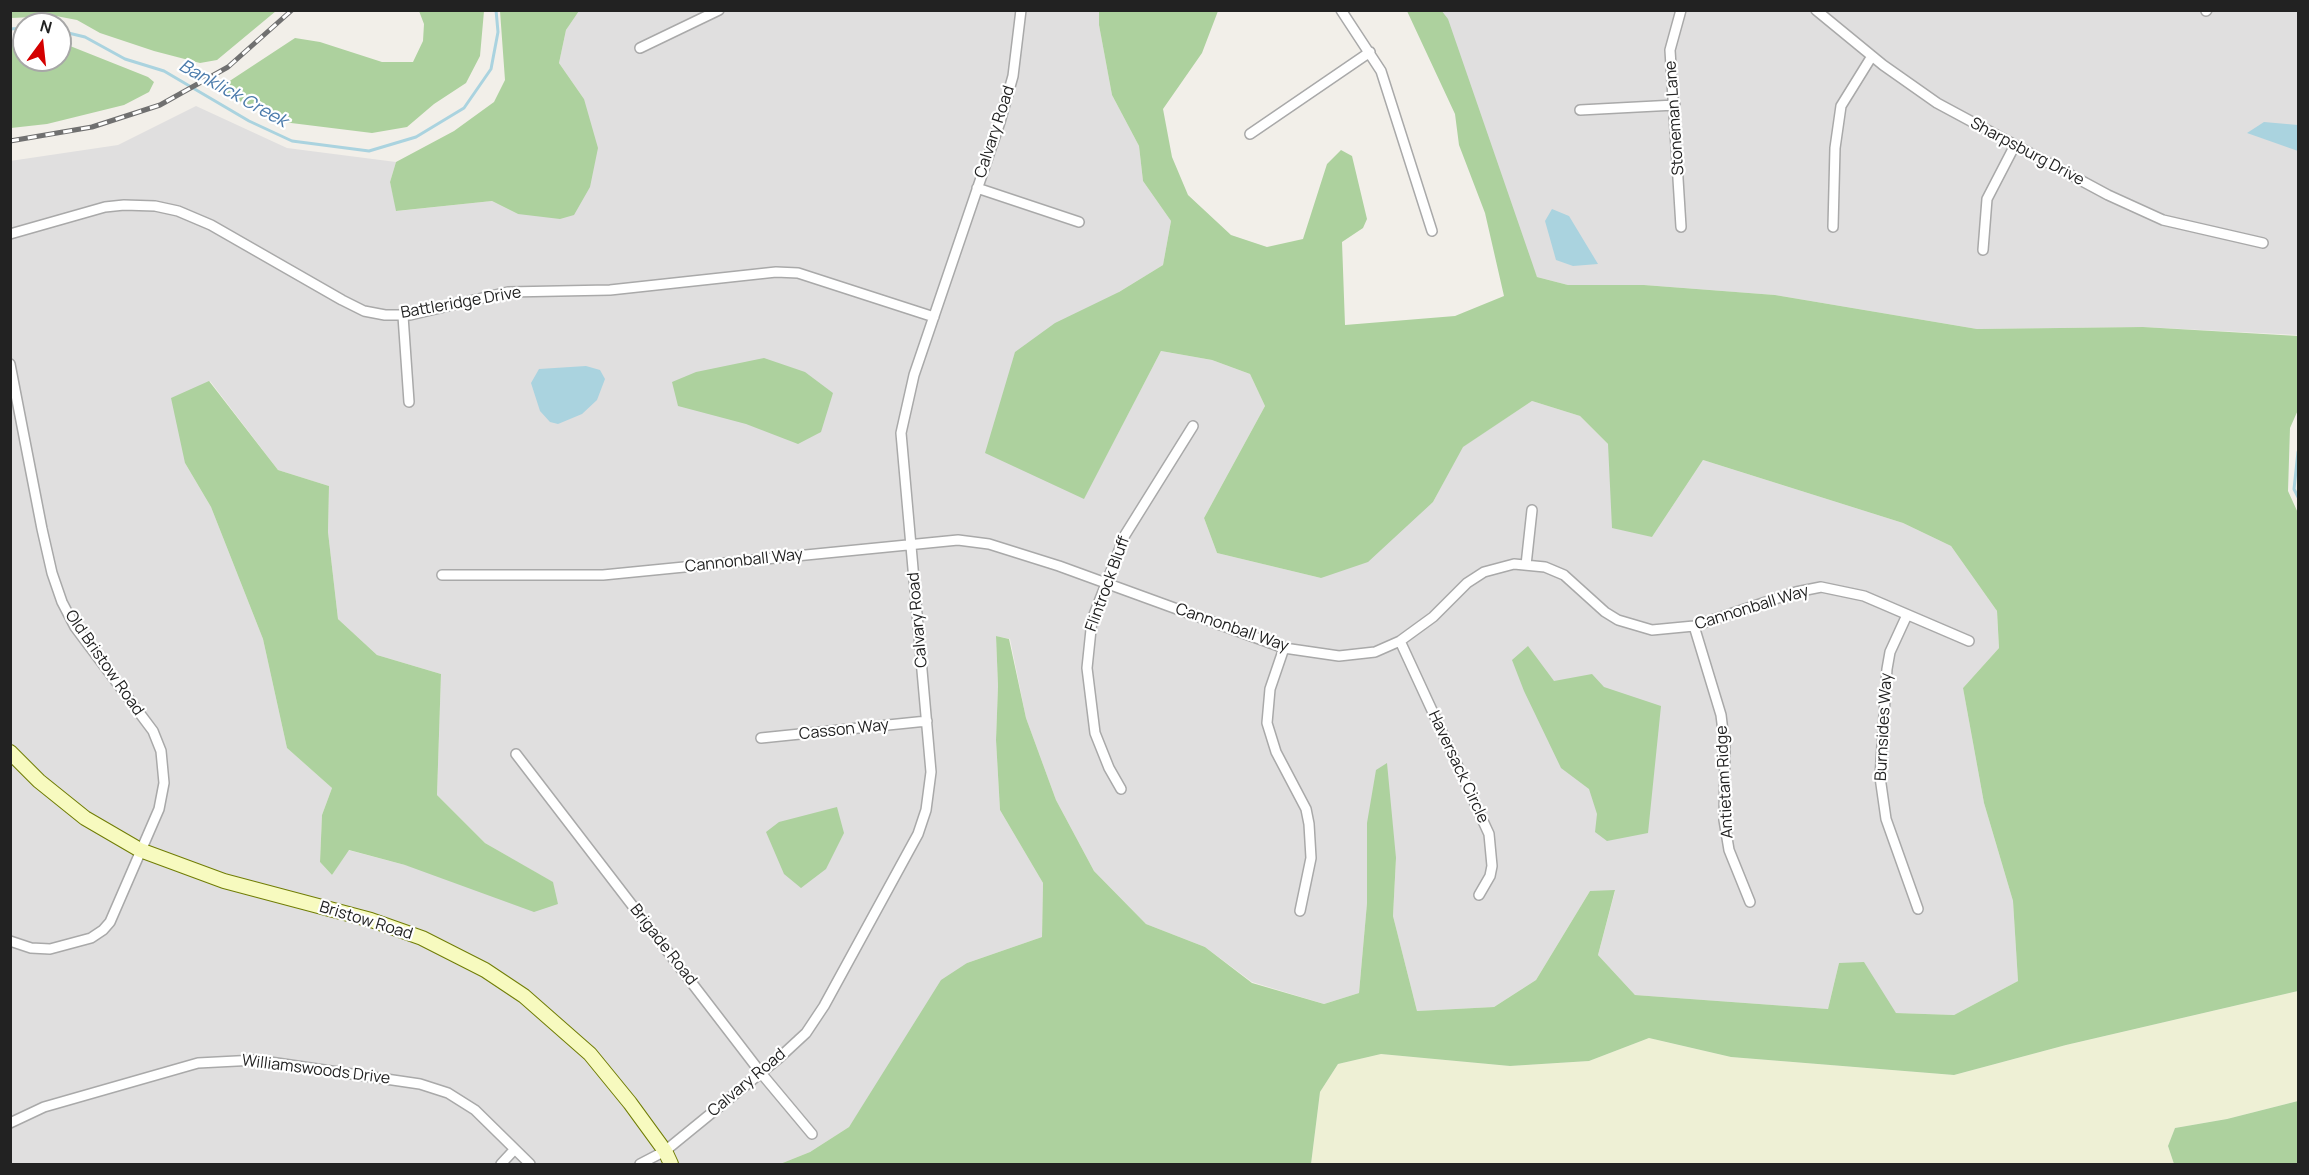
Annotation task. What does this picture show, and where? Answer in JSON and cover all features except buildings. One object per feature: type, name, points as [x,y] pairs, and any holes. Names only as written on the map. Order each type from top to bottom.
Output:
[{"type":"main road","name":"Bristow Road","points":[[10,752],[39,780],[85,818],[140,850],[224,881],[371,920],[412,935],[485,970],[524,996],[590,1054],[665,1151],[671,1164]]},
{"type":"street","points":[[640,48],[719,10]]},
{"type":"street","name":"Calvary Road","points":[[665,1151],[806,1033],[816,1020],[918,834],[930,789],[927,722],[901,433],[914,375],[1013,76],[1021,10]]},
{"type":"street","points":[[1341,10],[1381,71],[1432,231]]},
{"type":"street","name":"Stoneman Lane","points":[[1681,10],[1671,50],[1681,227]]},
{"type":"street","name":"Sharpsburg Drive","points":[[1816,10],[1872,56],[1938,103],[2108,195],[2163,220],[2263,243]]},
{"type":"street","points":[[1250,134],[1370,52]]},
{"type":"street","points":[[1833,227],[1835,148],[1841,106],[1872,56]]},
{"type":"street","points":[[1580,110],[1675,105]]},
{"type":"street","points":[[1983,250],[1987,199],[2015,146]]},
{"type":"street","points":[[977,188],[1078,222]]},
{"type":"street","name":"Battleridge Drive","points":[[10,234],[105,207],[155,206],[178,211],[211,225],[364,311],[404,316],[508,292],[610,290],[776,272],[808,276],[934,317]]},
{"type":"street","points":[[404,316],[410,402]]},
{"type":"street","name":"Old Bristow Road","points":[[10,364],[42,529],[52,573],[62,602],[75,627],[153,731],[164,764],[163,798],[110,922],[96,935],[50,949],[31,948],[10,941]]},
{"type":"street","name":"Flintrock Bluff","points":[[1121,789],[1109,768],[1095,733],[1087,668],[1092,620],[1125,535],[1193,426]]},
{"type":"street","points":[[1526,565],[1532,510]]},
{"type":"street","name":"Cannonball Way","points":[[442,575],[603,575],[958,540],[989,544],[1284,648],[1339,656],[1375,652],[1400,641],[1415,632],[1467,583],[1484,572],[1514,564],[1545,567],[1564,575],[1605,612],[1635,627],[1652,630],[1694,627],[1796,592],[1821,587],[1864,596],[1969,641]]},
{"type":"street","name":"Burnsides Way","points":[[1907,615],[1890,652],[1887,669],[1880,777],[1886,819],[1918,909]]},
{"type":"street","name":"Antietam Ridge","points":[[1694,627],[1721,715],[1725,748],[1724,819],[1729,850],[1750,902]]},
{"type":"street","name":"Haversack Circle","points":[[1400,641],[1489,834],[1492,866],[1490,876],[1479,895]]},
{"type":"street","points":[[1284,648],[1270,689],[1267,723],[1276,752],[1306,809],[1309,824],[1311,858],[1300,911]]},
{"type":"street","name":"Casson Way","points":[[761,738],[927,722]]},
{"type":"street","name":"Brigade Road","points":[[516,754],[761,1073],[812,1134]]},
{"type":"street","name":"Williamswoods Drive","points":[[10,1123],[44,1107],[198,1063],[256,1060],[433,1088],[475,1110],[530,1164]]},
{"type":"street","points":[[501,1164],[514,1150]]},
{"type":"street","points":[[639,1164],[665,1151]]},
{"type":"shaded area","points":[[579,11],[1099,11],[1099,25],[1112,95],[1139,146],[1143,181],[1171,221],[1163,265],[1119,292],[1084,498],[1161,351],[1212,360],[1250,374],[1265,406],[1204,518],[1217,553],[1321,578],[1433,502],[1462,447],[1532,401],[1580,416],[1608,444],[1652,537],[1703,460],[1903,523],[1951,546],[1997,611],[1999,648],[1963,688],[1984,803],[2013,901],[2018,981],[1954,1015],[1896,1013],[1839,963],[1828,1009],[1635,995],[1598,955],[1615,891],[1590,891],[1536,980],[1494,1007],[1417,1011],[1393,916],[1396,858],[1367,823],[1367,903],[1359,993],[1324,1004],[1252,982],[1205,947],[1146,924],[1094,871],[1056,800],[1026,718],[1010,639],[996,636],[998,686],[996,740],[1000,810],[1043,883],[1042,937],[967,963],[882,1078],[849,1127],[810,1152],[780,1164],[11,1164],[10,161],[118,145],[196,106],[287,148],[396,162],[390,182],[397,211],[492,201],[518,214],[584,99],[559,63],[566,30]],"holes":[[[210,381],[278,470],[329,486],[328,532],[338,619],[377,655],[441,674],[437,795],[485,843],[552,882],[405,865],[348,850],[332,875],[320,862],[322,815],[332,788],[287,748],[263,639],[211,507],[185,463]]]},
{"type":"shaded area","points":[[1409,11],[2298,11],[2298,335],[2143,327],[1977,329],[1775,295],[1644,285],[1568,285],[1537,277]]},
{"type":"green space","points":[[11,10],[276,11],[217,60],[200,63],[100,33],[72,19],[72,12],[12,12],[11,18]]},
{"type":"green space","points":[[1441,10],[1448,19],[1537,277],[1568,285],[1644,285],[1775,295],[1977,329],[2143,327],[2298,336],[2298,410],[2290,428],[2288,491],[2298,513],[2298,991],[2066,1045],[1954,1075],[1731,1057],[1649,1038],[1589,1061],[1510,1066],[1381,1054],[1338,1064],[1320,1092],[1311,1164],[780,1164],[810,1152],[849,1127],[941,980],[967,963],[1042,937],[1043,883],[1000,810],[996,740],[998,686],[996,636],[1009,639],[1026,718],[1056,800],[1094,871],[1146,924],[1205,947],[1252,983],[1324,1004],[1359,993],[1367,903],[1367,823],[1376,770],[1387,763],[1396,858],[1393,916],[1417,1011],[1494,1007],[1536,980],[1590,891],[1615,890],[1598,955],[1635,995],[1828,1009],[1839,963],[1864,962],[1896,1013],[1954,1015],[2018,981],[2013,901],[1984,803],[1963,688],[1999,648],[1997,611],[1951,546],[1903,523],[1703,460],[1652,537],[1612,528],[1608,444],[1580,416],[1532,401],[1463,447],[1433,502],[1368,562],[1321,578],[1217,553],[1204,518],[1265,406],[1250,374],[1212,360],[1161,351],[1084,499],[985,453],[1015,352],[1055,323],[1119,292],[1163,265],[1171,221],[1143,181],[1139,146],[1112,95],[1099,25],[1099,11],[1218,11],[1202,53],[1163,109],[1172,157],[1188,195],[1231,235],[1267,247],[1303,239],[1327,164],[1341,150],[1352,156],[1367,219],[1363,228],[1342,242],[1345,325],[1455,316],[1504,296],[1485,213],[1459,145],[1455,114],[1407,11]]},
{"type":"green space","points":[[419,11],[484,11],[480,56],[466,83],[434,104],[407,127],[372,133],[283,122],[223,93],[222,86],[295,38],[320,42],[382,62],[413,62],[423,41],[424,24]]},
{"type":"green space","points":[[500,11],[579,11],[566,30],[559,63],[584,99],[598,148],[590,187],[574,215],[560,219],[518,214],[492,201],[396,211],[390,182],[396,162],[454,131],[494,102],[505,80]]},
{"type":"green space","points":[[11,40],[12,72],[72,72],[72,47],[148,77],[154,82],[149,92],[124,105],[47,124],[11,128]]},
{"type":"green space","points":[[764,358],[805,372],[833,393],[821,432],[798,444],[746,424],[678,406],[672,382],[696,372]]},
{"type":"green space","points":[[209,381],[278,470],[329,486],[328,532],[338,619],[377,655],[441,674],[437,795],[485,843],[553,882],[558,904],[534,912],[405,865],[349,850],[332,875],[320,862],[322,815],[332,788],[287,748],[263,639],[211,507],[185,463],[171,398]]},
{"type":"green space","points":[[1528,646],[1554,681],[1592,674],[1604,687],[1661,706],[1648,833],[1607,841],[1595,832],[1597,814],[1589,789],[1561,768],[1524,691],[1512,660]]},
{"type":"green space","points":[[837,807],[844,833],[826,869],[801,888],[784,874],[766,832],[779,822]]},
{"type":"green space","points":[[2298,991],[2298,1101],[2227,1119],[2175,1128],[2168,1146],[2174,1164],[1311,1164],[1320,1092],[1338,1064],[1381,1054],[1510,1066],[1589,1061],[1649,1038],[1731,1057],[1954,1075],[2066,1045]]},
{"type":"green space","points":[[2298,1101],[2298,1164],[2174,1164],[2168,1146],[2175,1128],[2227,1119]]},
{"type":"water","points":[[2264,122],[2298,125],[2298,151],[2247,133]]},
{"type":"water","points":[[1552,209],[1569,216],[1598,264],[1573,266],[1556,260],[1545,221]]},
{"type":"water","points":[[586,366],[600,370],[605,379],[597,400],[582,414],[558,424],[550,422],[540,411],[531,383],[539,369]]},
{"type":"waterway","name":"Banklick Creek","points":[[72,34],[85,37],[125,59],[164,71],[249,121],[292,141],[369,151],[416,137],[464,108],[491,69],[498,32],[496,10]]},
{"type":"waterway","points":[[2298,452],[2294,489],[2298,497]]},
{"type":"railway","points":[[10,141],[92,127],[160,105],[228,67],[292,10]]}]
